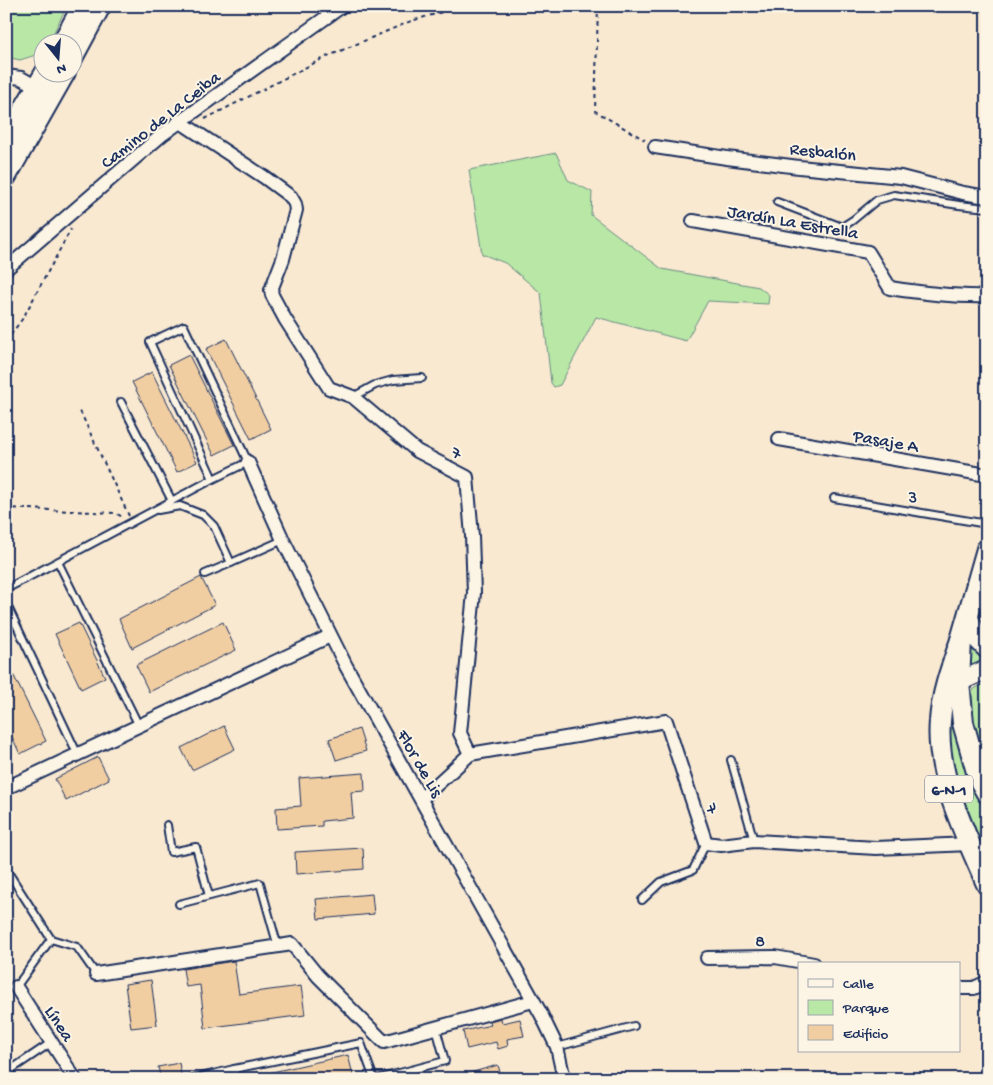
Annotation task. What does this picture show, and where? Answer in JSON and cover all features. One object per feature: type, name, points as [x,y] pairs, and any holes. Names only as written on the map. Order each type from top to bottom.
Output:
[{"type":"main road","points":[[69,32],[83,6]]},
{"type":"main road","points":[[82,39],[100,6]]},
{"type":"main road","points":[[6,140],[46,85]]},
{"type":"main road","points":[[6,176],[46,85]]},
{"type":"main road","points":[[987,549],[978,590],[961,640],[952,685],[979,779],[987,793]]},
{"type":"main road","points":[[968,618],[977,638],[987,648]]},
{"type":"main road","points":[[952,685],[987,670]]},
{"type":"main road","name":"6-N-1","points":[[952,685],[940,720],[939,738],[944,773],[957,812],[987,884]]},
{"type":"street","name":"Camino de La Ceiba","points":[[6,269],[179,122],[342,6]]},
{"type":"street","points":[[6,76],[46,85]]},
{"type":"street","points":[[179,122],[264,177],[291,197],[296,210],[283,259],[272,284],[272,295],[329,388],[353,397]]},
{"type":"street","name":"Resbalón","points":[[655,147],[799,167],[901,176],[964,193],[987,197]]},
{"type":"street","name":"Jardín La Estrella","points":[[693,221],[868,252],[890,288],[932,295],[987,296]]},
{"type":"street","name":"7","points":[[353,397],[417,451],[466,477],[472,536],[474,594],[460,734],[470,754],[666,721],[706,843]]},
{"type":"street","name":"Pasaje A","points":[[779,439],[987,475]]},
{"type":"street","name":"Flor de Lis","points":[[248,462],[283,540],[330,636],[422,799],[557,1047],[564,1079]]},
{"type":"street","points":[[6,788],[77,753],[139,726],[330,636]]},
{"type":"street","points":[[422,799],[470,754]]},
{"type":"street","points":[[706,843],[721,845],[754,841],[876,848],[970,844]]},
{"type":"street","points":[[96,974],[292,944],[318,976],[384,1042],[533,1001]]},
{"type":"street","name":"8","points":[[707,958],[775,957],[803,962]]},
{"type":"street","points":[[960,988],[974,988],[987,982]]},
{"type":"street","name":"Línea","points":[[16,987],[75,1079]]},
{"type":"lane","points":[[777,202],[842,227],[854,220],[877,200],[894,195],[987,208]]},
{"type":"lane","points":[[6,589],[248,462],[184,326],[150,342],[213,479]]},
{"type":"lane","points":[[353,397],[375,385],[393,380],[422,378]]},
{"type":"lane","points":[[121,402],[172,501]]},
{"type":"lane","name":"3","points":[[834,498],[987,524]]},
{"type":"lane","points":[[152,511],[180,506],[203,516],[214,526],[231,563]]},
{"type":"lane","points":[[205,574],[283,540]]},
{"type":"lane","points":[[58,562],[139,726]]},
{"type":"lane","points":[[6,604],[77,753]]},
{"type":"lane","points":[[731,760],[754,841]]},
{"type":"lane","points":[[167,826],[171,852],[196,847],[209,896]]},
{"type":"lane","points":[[642,900],[661,882],[693,870],[706,843]]},
{"type":"lane","points":[[6,868],[51,939],[77,947],[96,974]]},
{"type":"lane","points":[[179,904],[260,883],[278,947]]},
{"type":"lane","points":[[16,987],[51,939]]},
{"type":"lane","points":[[557,1047],[634,1026]]},
{"type":"lane","points":[[192,1079],[361,1043],[375,1079],[445,1061],[436,1028]]},
{"type":"lane","points":[[6,1073],[52,1042]]},
{"type":"lane","points":[[234,1069],[236,1079]]},
{"type":"path","points":[[598,6],[595,111],[655,147]]},
{"type":"path","points":[[80,411],[132,522]]},
{"type":"path","points":[[6,508],[115,513],[132,522]]},
{"type":"green space","points":[[8,6],[67,6],[54,32],[32,32],[32,56],[20,60],[6,57],[6,10]]},
{"type":"green space","points":[[556,153],[568,180],[592,192],[591,215],[662,269],[759,287],[769,295],[768,304],[708,301],[686,341],[596,317],[560,385],[554,387],[551,383],[541,293],[505,263],[482,254],[469,170]]},
{"type":"green space","points":[[970,643],[987,660],[987,664],[967,668]]},
{"type":"green space","points":[[987,682],[987,776],[973,736],[970,697],[974,689]]},
{"type":"green space","points":[[955,693],[968,770],[987,809],[987,862],[953,782],[947,751],[947,702]]},
{"type":"building","points":[[226,339],[271,429],[251,439],[206,349]]},
{"type":"building","points":[[189,355],[234,445],[214,455],[169,365]]},
{"type":"building","points":[[152,372],[197,462],[177,472],[132,382]]},
{"type":"building","points":[[201,577],[215,605],[132,648],[119,619]]},
{"type":"building","points":[[223,622],[236,650],[149,692],[136,665]]},
{"type":"building","points":[[79,623],[105,677],[81,689],[55,634]]},
{"type":"building","points":[[6,660],[46,741],[20,754],[6,724]]},
{"type":"building","points":[[224,726],[235,749],[192,770],[181,748]]},
{"type":"building","points":[[359,729],[366,751],[336,760],[329,739]]},
{"type":"building","points":[[98,757],[109,779],[66,801],[55,779]]},
{"type":"building","points":[[364,773],[365,791],[351,792],[353,818],[322,821],[322,826],[277,829],[276,808],[301,806],[299,778]]},
{"type":"building","points":[[363,848],[364,869],[296,874],[295,852]]},
{"type":"building","points":[[372,894],[374,914],[318,919],[316,899]]},
{"type":"building","points":[[234,961],[239,994],[301,986],[305,1015],[205,1028],[200,985],[186,987],[183,969]]},
{"type":"building","points":[[151,980],[157,1025],[131,1028],[125,984]]},
{"type":"building","points":[[501,1018],[502,1023],[520,1019],[524,1036],[507,1039],[508,1046],[498,1049],[496,1042],[467,1049],[463,1031],[491,1025],[490,1021]]},
{"type":"building","points":[[348,1055],[354,1079],[259,1079],[259,1075]]},
{"type":"building","points":[[179,1063],[182,1079],[161,1079],[158,1067]]},
{"type":"building","points":[[498,1065],[502,1079],[459,1079],[459,1076]]}]
